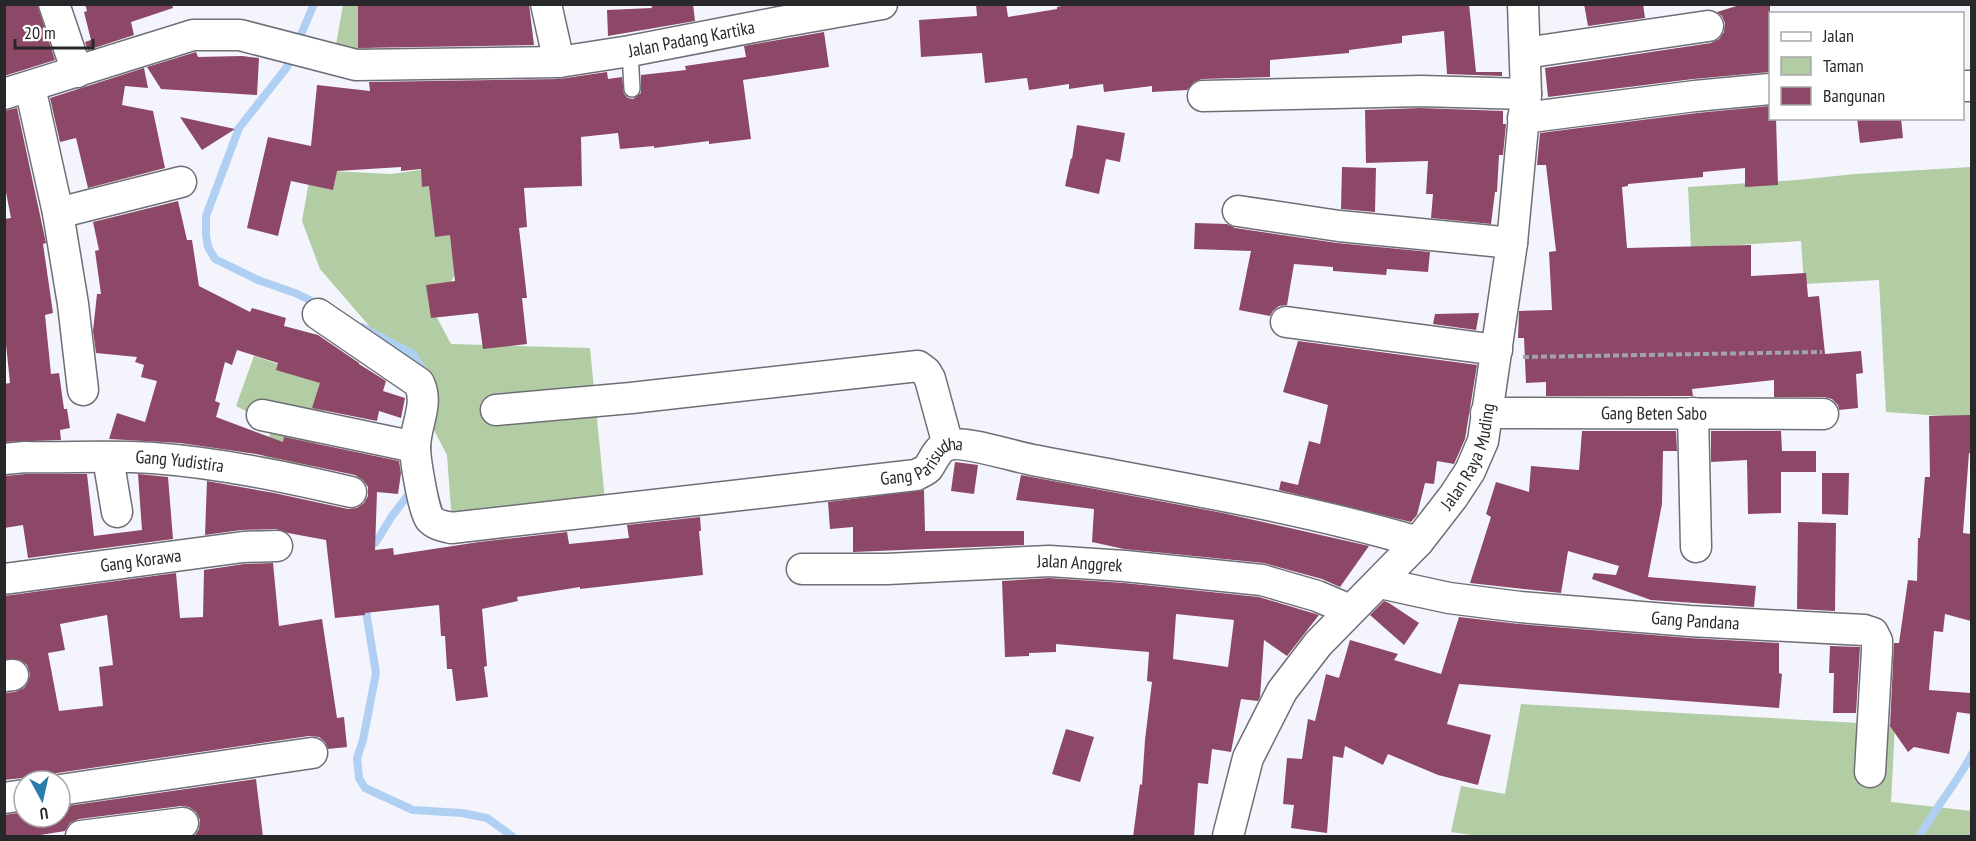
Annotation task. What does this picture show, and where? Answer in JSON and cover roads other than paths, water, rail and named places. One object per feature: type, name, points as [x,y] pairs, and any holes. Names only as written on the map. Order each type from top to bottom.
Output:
[{"type":"street","points":[[54,4],[77,72]]},
{"type":"street","points":[[546,4],[559,62]]},
{"type":"street","name":"Jalan Raya Muding","points":[[1228,837],[1248,758],[1282,691],[1318,644],[1418,542],[1470,471],[1483,441],[1512,243],[1524,106],[1523,4]]},
{"type":"street","name":"Jalan Padang Kartika","points":[[17,90],[193,35],[240,35],[356,65],[559,62],[630,51],[871,5]]},
{"type":"street","points":[[1525,53],[1708,26]]},
{"type":"street","points":[[17,90],[58,213],[73,304],[83,390]]},
{"type":"street","points":[[1203,96],[1421,92],[1524,106],[1769,90]]},
{"type":"street","points":[[58,213],[181,182]]},
{"type":"street","points":[[1238,211],[1339,226],[1512,243]]},
{"type":"street","points":[[262,415],[415,447],[423,404],[423,393],[418,383],[318,314]]},
{"type":"street","points":[[1286,322],[1496,354]]},
{"type":"street","points":[[495,410],[631,398],[918,366],[926,372],[930,379],[948,445]]},
{"type":"street","name":"Gang Beten Sabo","points":[[1486,413],[1822,414]]},
{"type":"street","points":[[1693,413],[1696,547]]},
{"type":"street","name":"Gang Parisudha","points":[[415,447],[425,508],[430,520],[451,528],[916,476],[926,470],[941,448],[958,443],[1009,456],[1303,512],[1418,542]]},
{"type":"street","name":"Gang Yudistira","points":[[4,459],[25,457],[151,458],[212,464],[351,492]]},
{"type":"street","points":[[108,458],[117,512]]},
{"type":"street","name":"Gang Korawa","points":[[4,579],[213,550],[277,546]]},
{"type":"street","name":"Jalan Anggrek","points":[[802,569],[869,569],[1049,561],[1125,566],[1262,580],[1317,596],[1350,610]]},
{"type":"street","name":"Gang Pandana","points":[[1380,583],[1449,598],[1520,607],[1690,621],[1864,630],[1873,633],[1877,641],[1877,650],[1870,772]]},
{"type":"street","points":[[72,788],[312,753]]},
{"type":"street","points":[[81,837],[183,824]]},
{"type":"lane","points":[[630,51],[632,89]]},
{"type":"waterway","points":[[297,44],[314,4]]},
{"type":"waterway","points":[[292,55],[287,67],[239,128],[206,216],[206,235],[208,247],[215,259],[258,280],[320,305]]},
{"type":"waterway","points":[[362,327],[413,354],[425,374]]},
{"type":"waterway","points":[[367,549],[376,542],[412,490]]},
{"type":"waterway","points":[[365,605],[376,673],[363,740],[357,758],[359,778],[365,788],[413,810],[462,813],[487,818],[512,836]]},
{"type":"waterway","points":[[1920,836],[1972,754]]}]
